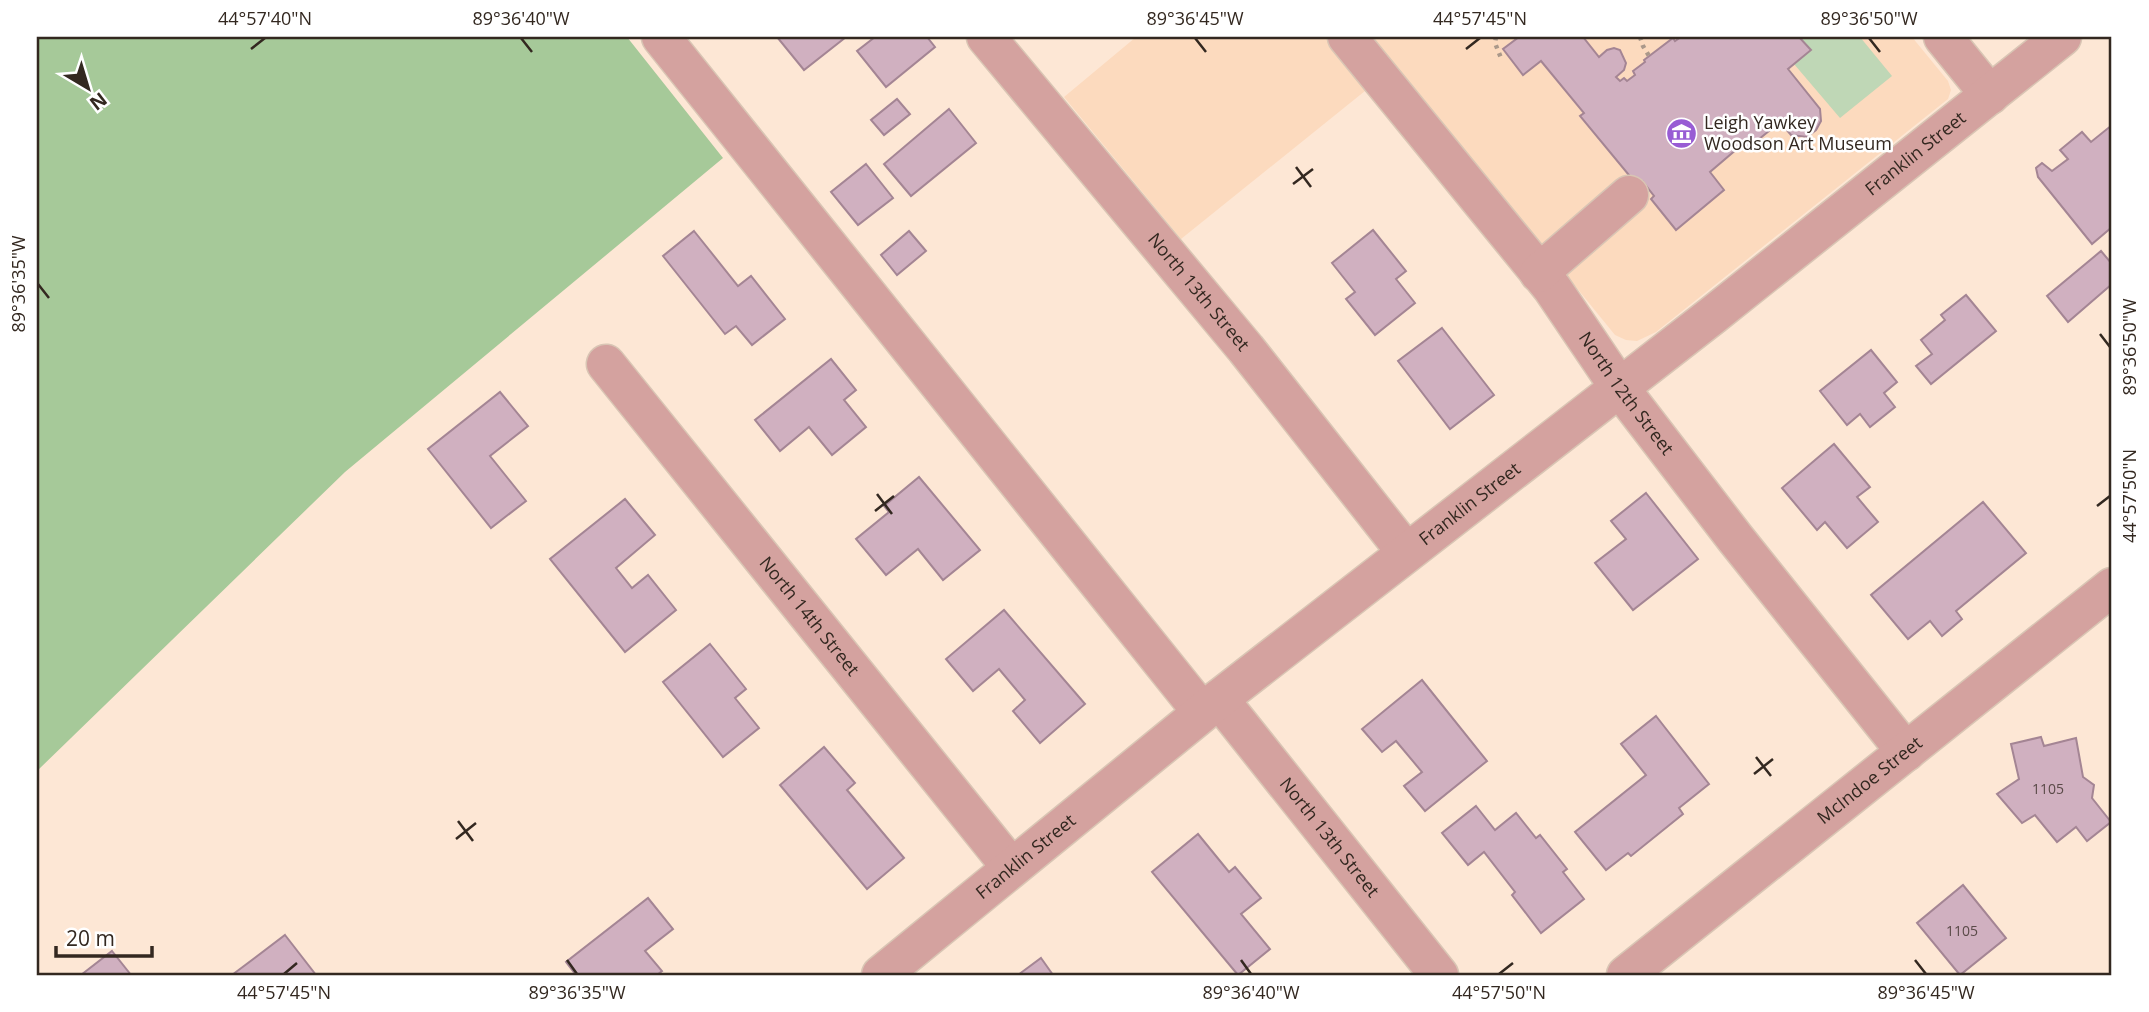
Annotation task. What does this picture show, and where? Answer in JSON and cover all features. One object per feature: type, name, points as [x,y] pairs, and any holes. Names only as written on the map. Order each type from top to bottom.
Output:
[{"type":"street","name":"North 13th Street","points":[[661,37],[1210,706],[1439,975]]},
{"type":"street","name":"North 13th Street","points":[[986,37],[1246,349],[1406,552]]},
{"type":"street","name":"North 12th Street","points":[[1347,37],[1539,272],[1579,325],[1619,387],[1735,538],[1906,752]]},
{"type":"street","points":[[1942,37],[1990,94]]},
{"type":"street","name":"Franklin Street","points":[[881,975],[1210,706],[2062,37]]},
{"type":"street","points":[[1539,272],[1629,195]]},
{"type":"street","name":"North 14th Street","points":[[606,364],[1011,867]]},
{"type":"street","name":"McIndoe Street","points":[[1626,975],[1906,752],[2110,595]]},
{"type":"path","points":[[1496,37],[1495,43],[1501,58]]},
{"type":"path","points":[[1640,37],[1649,56]]},
{"type":"shaded area","points":[[1136,37],[1912,37],[1948,81],[1951,90],[1948,99],[1656,332],[1637,341],[1615,335],[1396,66],[1181,239],[1064,97]]},
{"type":"green space","points":[[37,37],[627,37],[723,158],[345,472],[37,771]]},
{"type":"green space","points":[[1799,37],[1860,37],[1892,76],[1840,118],[1794,64],[1810,51]]},
{"type":"building","points":[[777,37],[846,37],[804,70]]},
{"type":"building","points":[[875,37],[927,37],[935,47],[886,87],[857,51]]},
{"type":"building","name":"Leigh Yawkey Woodson Art Museum","points":[[1519,37],[1583,37],[1599,57],[1607,50],[1620,50],[1626,63],[1624,70],[1616,77],[1620,81],[1624,78],[1627,81],[1635,75],[1633,71],[1645,62],[1644,60],[1673,38],[1675,41],[1681,37],[1799,37],[1811,50],[1788,69],[1820,109],[1821,121],[1816,130],[1807,137],[1791,135],[1780,122],[1748,148],[1744,143],[1710,172],[1724,190],[1676,230],[1651,199],[1654,196],[1643,182],[1638,186],[1580,116],[1584,113],[1541,61],[1523,75],[1503,49]]},
{"type":"building","points":[[897,99],[910,114],[884,135],[871,120]]},
{"type":"building","points":[[949,109],[976,143],[911,196],[884,164]]},
{"type":"building","points":[[2112,125],[2112,227],[2092,244],[2038,177],[2036,168],[2042,163],[2052,171],[2068,159],[2060,150],[2082,132],[2091,142]]},
{"type":"building","points":[[866,164],[893,198],[858,225],[831,192]]},
{"type":"building","points":[[1373,230],[1406,271],[1396,279],[1415,303],[1375,335],[1346,299],[1355,292],[1332,263]]},
{"type":"building","points":[[694,231],[738,286],[751,276],[785,319],[752,345],[736,326],[725,334],[663,256]]},
{"type":"building","points":[[909,231],[926,251],[897,275],[881,255]]},
{"type":"building","points":[[2101,251],[2112,264],[2112,284],[2068,322],[2047,296]]},
{"type":"building","points":[[1966,295],[1996,331],[1931,384],[1916,366],[1932,354],[1921,340],[1945,320],[1941,315]]},
{"type":"building","points":[[1442,328],[1494,395],[1450,429],[1398,361]]},
{"type":"building","points":[[1871,350],[1897,382],[1884,393],[1895,407],[1870,427],[1860,414],[1847,425],[1820,391]]},
{"type":"building","points":[[831,359],[856,390],[844,400],[866,427],[832,455],[809,427],[780,451],[755,420]]},
{"type":"building","points":[[500,392],[528,426],[490,456],[526,501],[491,528],[428,449]]},
{"type":"building","points":[[1834,444],[1870,487],[1857,497],[1878,522],[1847,548],[1825,522],[1817,530],[1782,488]]},
{"type":"building","points":[[919,477],[980,550],[943,580],[918,549],[886,575],[856,539],[889,512],[884,506]]},
{"type":"building","points":[[1646,493],[1698,559],[1633,610],[1595,563],[1626,539],[1611,521]]},
{"type":"building","points":[[625,499],[655,535],[616,568],[632,588],[648,575],[676,610],[625,652],[550,559]]},
{"type":"building","points":[[1983,502],[2026,553],[1956,611],[1962,619],[1942,636],[1930,621],[1908,639],[1871,595]]},
{"type":"building","points":[[1004,610],[1085,704],[1040,743],[1013,711],[1025,700],[999,669],[973,691],[946,659]]},
{"type":"building","points":[[710,644],[746,689],[735,698],[759,728],[723,757],[663,682]]},
{"type":"building","points":[[1422,680],[1487,761],[1425,811],[1404,786],[1422,772],[1396,741],[1382,752],[1362,729]]},
{"type":"building","points":[[1656,716],[1709,784],[1679,808],[1683,814],[1631,856],[1628,853],[1606,870],[1575,832],[1646,775],[1621,744]]},
{"type":"building","points":[[2041,737],[2044,746],[2076,738],[2083,777],[2094,785],[2092,798],[2111,822],[2087,841],[2076,827],[2057,842],[2035,815],[2022,823],[1997,794],[2019,779],[2011,744]]},
{"type":"building","points":[[824,747],[855,783],[847,790],[904,858],[867,889],[780,785]]},
{"type":"building","points":[[1476,806],[1495,830],[1516,813],[1536,838],[1540,835],[1567,869],[1563,872],[1584,899],[1541,933],[1512,895],[1515,892],[1484,852],[1468,865],[1442,833]]},
{"type":"building","points":[[1198,834],[1229,872],[1235,867],[1261,898],[1241,914],[1270,949],[1238,975],[1152,872]]},
{"type":"building","points":[[1963,885],[2006,938],[1960,975],[1917,923]]},
{"type":"building","points":[[648,898],[673,929],[645,951],[662,971],[657,975],[576,975],[566,962]]},
{"type":"building","points":[[285,935],[316,975],[232,975]]},
{"type":"building","points":[[112,951],[131,975],[81,975]]},
{"type":"building","points":[[1041,958],[1053,975],[1018,975]]},
{"type":"place","name":"Leigh Yawkey Woodson Art Museum","points":[[1681,133]]}]
